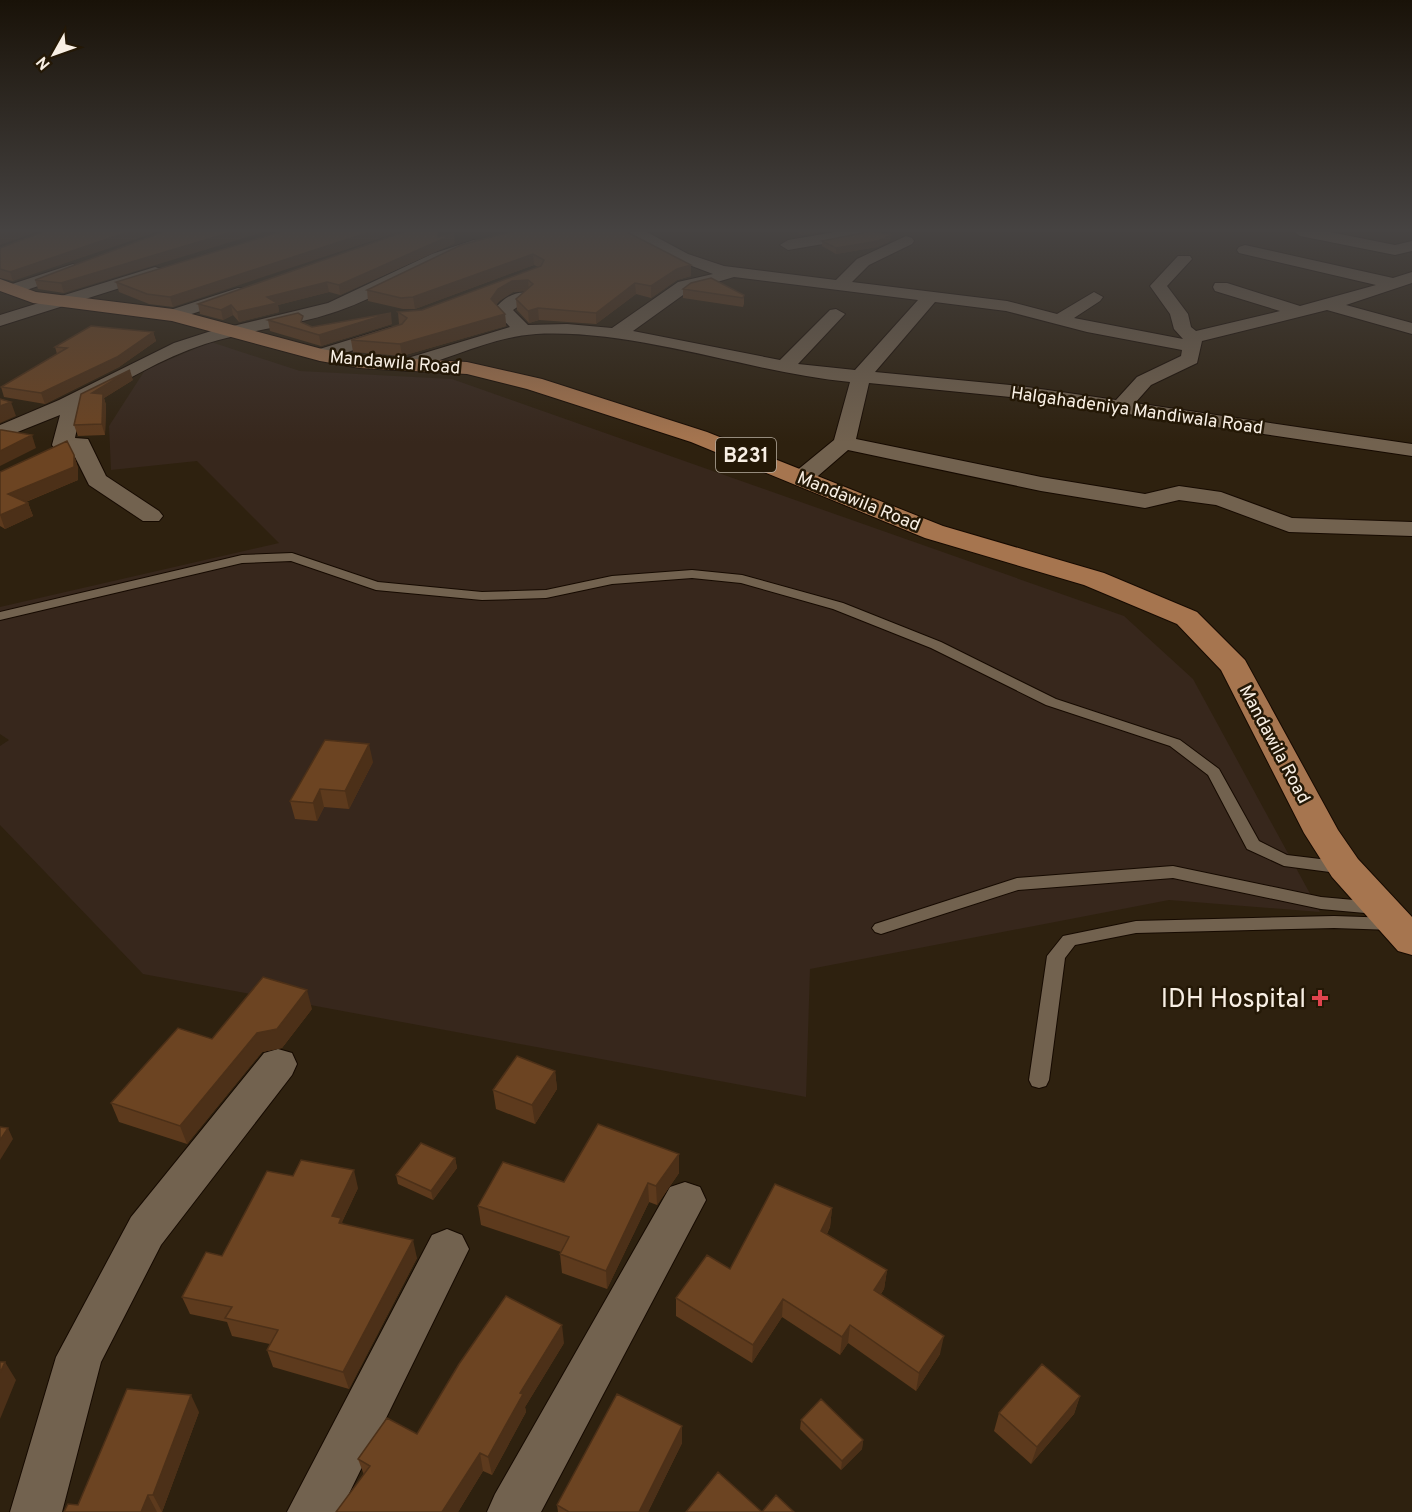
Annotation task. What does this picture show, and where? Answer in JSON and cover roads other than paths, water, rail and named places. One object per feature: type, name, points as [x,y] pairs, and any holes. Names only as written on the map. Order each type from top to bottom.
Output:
[{"type":"main road","name":"Mandawila Road","points":[[64,302],[173,315],[320,355],[360,362],[467,368],[534,384],[699,437],[803,477],[934,532],[1094,579],[1187,618],[1234,666],[1322,833],[1345,868],[1395,924]]},
{"type":"street","points":[[0,320],[10,302]]},
{"type":"street","points":[[0,320],[57,302]]},
{"type":"street","points":[[173,315],[214,302]]},
{"type":"street","points":[[0,433],[73,401],[114,376],[194,342],[231,330],[330,308],[347,302]]},
{"type":"street","points":[[511,302],[502,310],[523,330]]},
{"type":"street","points":[[615,334],[662,302]]},
{"type":"street","points":[[803,477],[844,443],[861,376],[927,302]]},
{"type":"street","points":[[974,302],[1007,306],[1059,320],[1192,342],[1258,319],[1332,306],[1344,302]]},
{"type":"street","points":[[1059,320],[1087,302]]},
{"type":"street","points":[[1122,406],[1144,381],[1190,359],[1192,342],[1183,329],[1179,314],[1170,302]]},
{"type":"street","points":[[1267,302],[1300,312]]},
{"type":"street","points":[[1332,306],[1412,329]]},
{"type":"street","points":[[784,367],[836,314]]},
{"type":"street","points":[[320,355],[401,322],[374,318]]},
{"type":"street","points":[[266,341],[328,328]]},
{"type":"street","name":"Halgahadeniya Mandiwala Road","points":[[405,365],[506,333],[523,330],[567,329],[615,334],[784,367],[1020,392],[1412,450]]},
{"type":"street","points":[[73,401],[55,450],[80,444],[97,480],[151,516]]},
{"type":"street","points":[[11,407],[45,412]]},
{"type":"street","points":[[844,443],[1041,484],[1145,501],[1179,493],[1221,499],[1289,525],[1412,529]]},
{"type":"street","points":[[36,1512],[79,1357],[146,1231],[278,1064]]},
{"type":"street","points":[[513,1512],[685,1200]]},
{"type":"street","points":[[313,1512],[447,1250]]},
{"type":"lane","points":[[0,616],[242,559],[292,557],[375,586],[482,596],[546,594],[612,580],[692,574],[742,579],[838,606],[936,645],[1051,702],[1175,743],[1214,772],[1253,844],[1284,860],[1345,868]]},
{"type":"lane","points":[[881,928],[1017,884],[1173,872],[1321,903],[1395,924]]},
{"type":"lane","points":[[1039,1080],[1056,956],[1069,940],[1136,927],[1334,922],[1395,924]]},
{"type":"place","name":"IDH Hospital","points":[[1320,998]]}]
